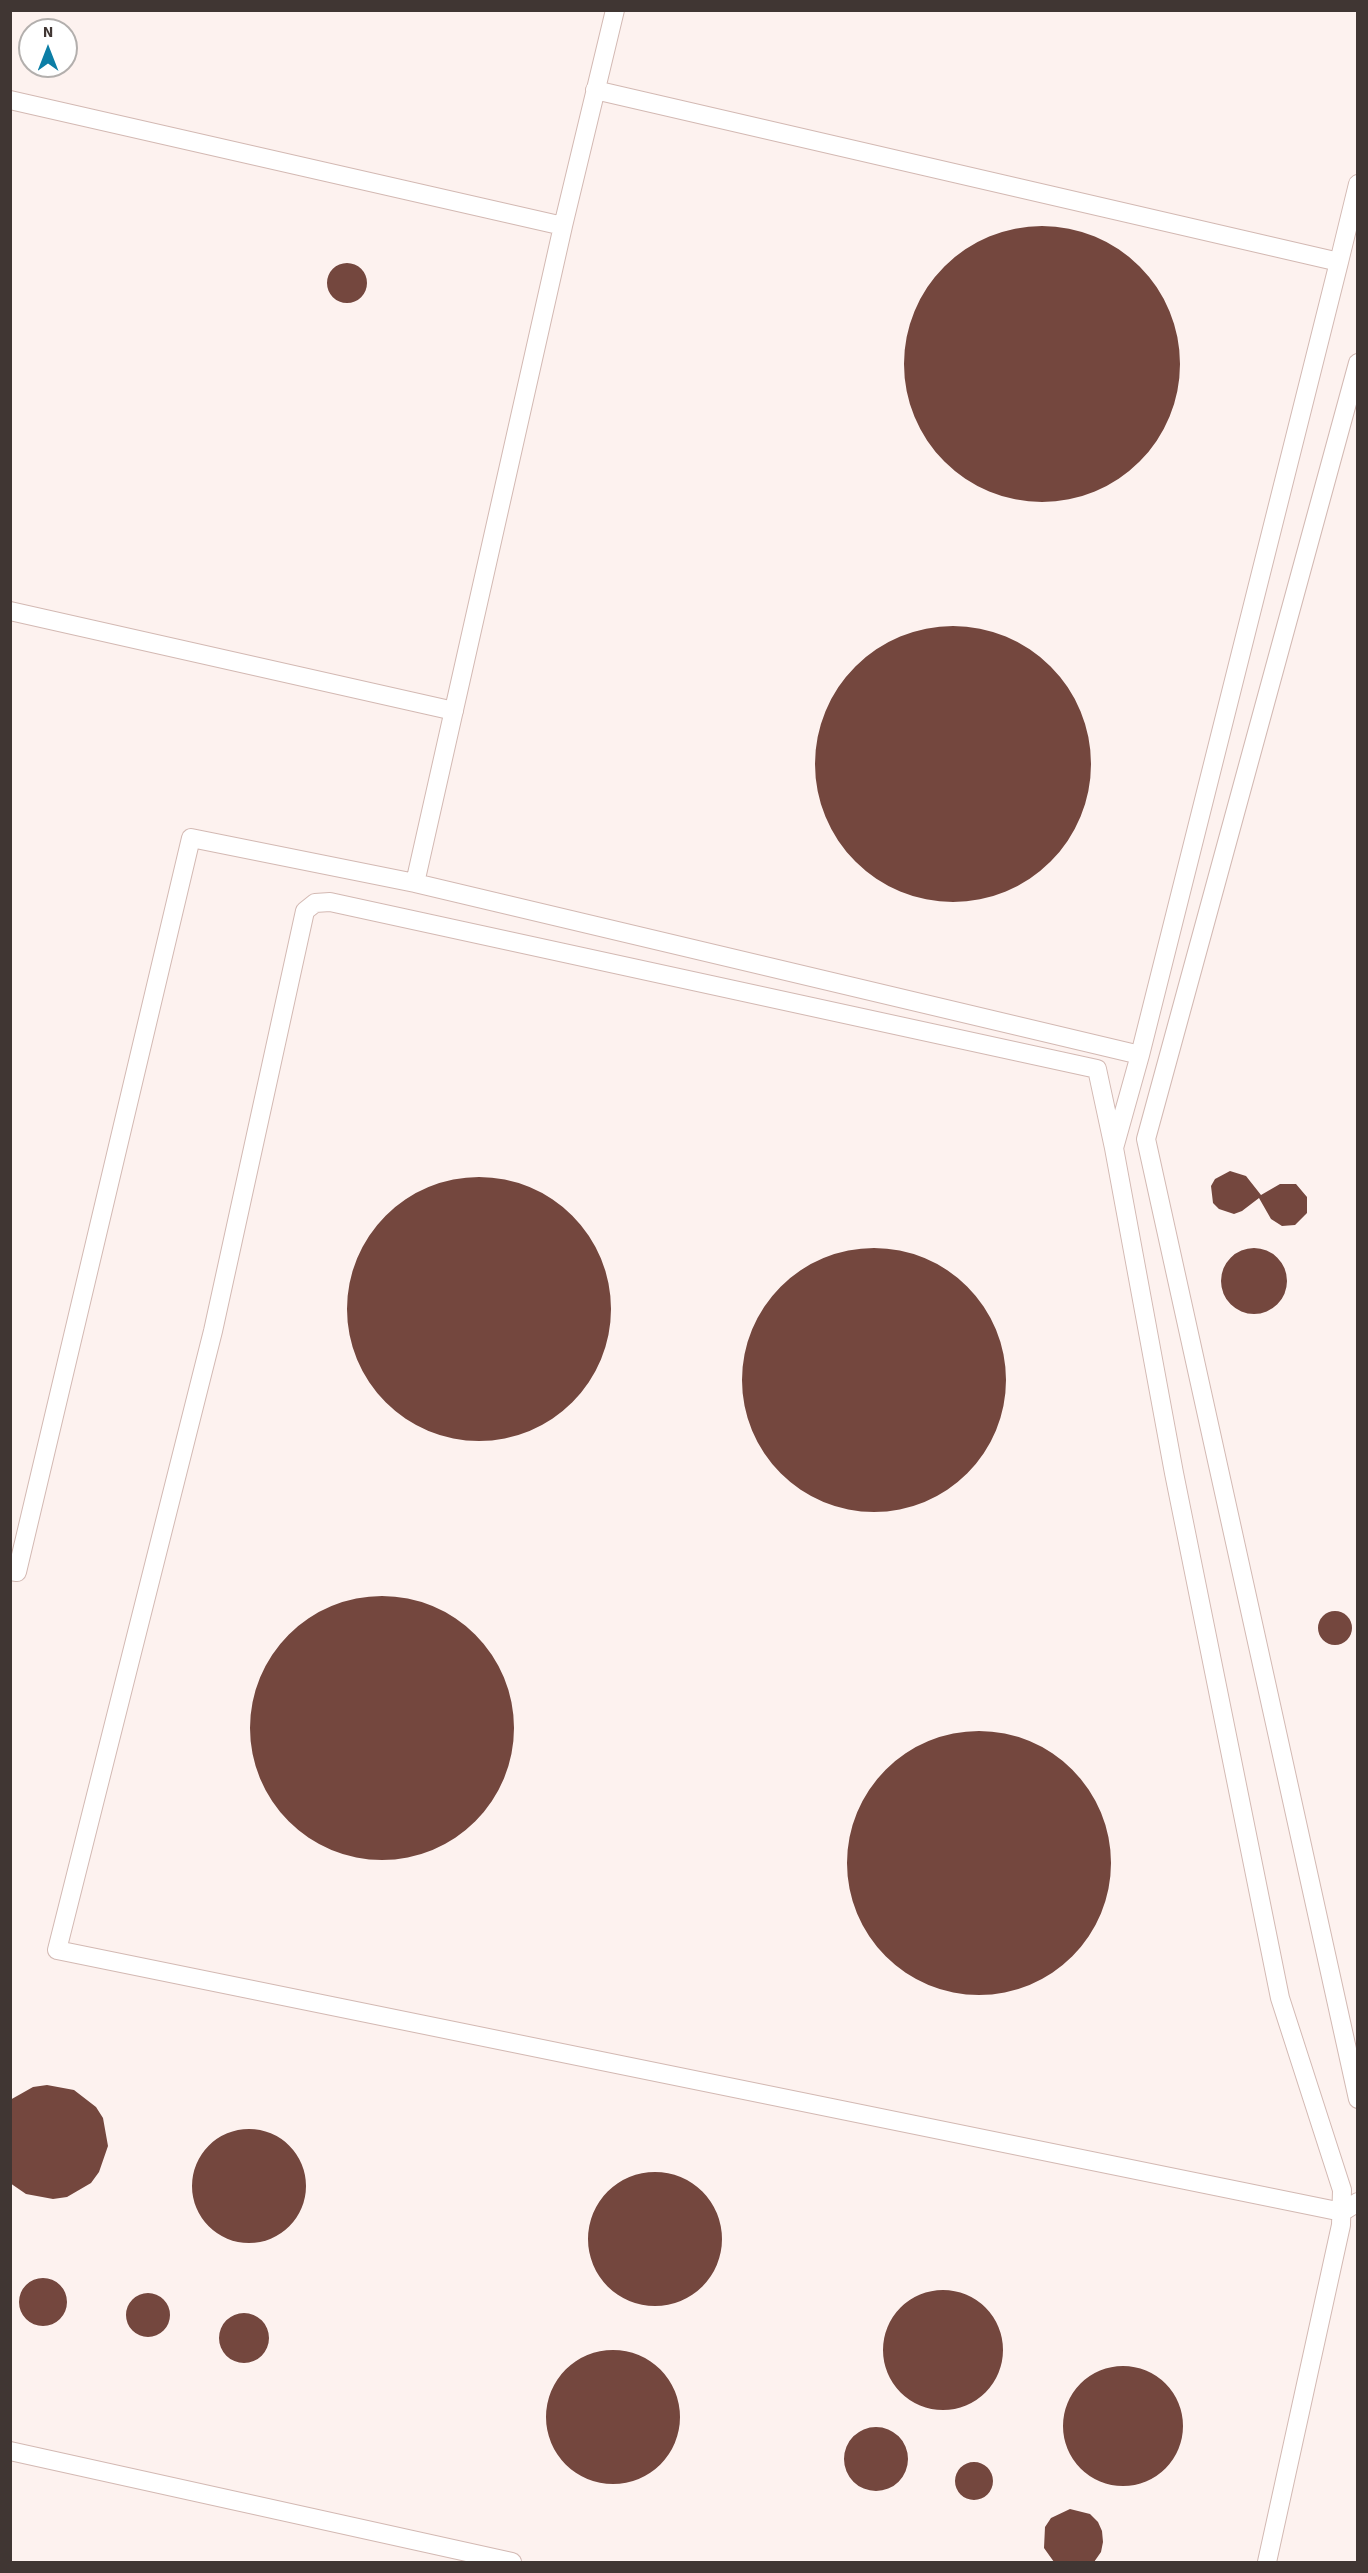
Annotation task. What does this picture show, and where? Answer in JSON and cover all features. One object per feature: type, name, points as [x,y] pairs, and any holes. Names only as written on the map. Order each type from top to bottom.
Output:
[{"type":"street","points":[[415,883],[562,226],[615,10]]},
{"type":"street","points":[[595,90],[1339,262]]},
{"type":"street","points":[[10,100],[562,226]]},
{"type":"street","points":[[1114,1148],[1140,1055],[1358,184]]},
{"type":"street","points":[[1358,363],[1146,1139],[1358,2099]]},
{"type":"street","points":[[10,611],[454,711]]},
{"type":"street","points":[[10,1570],[17,1572],[191,838],[415,883],[1140,1055]]},
{"type":"street","points":[[1267,2562],[1350,2207],[1342,2190],[1280,1998],[1174,1473],[1114,1148],[1097,1069],[330,902],[315,903],[305,911],[213,1331],[57,1950],[1350,2207]]},
{"type":"street","points":[[10,2451],[512,2562]]},
{"type":"building","points":[[1042,226],[1069,229],[1095,237],[1118,250],[1139,267],[1156,288],[1169,311],[1177,337],[1180,364],[1177,391],[1169,417],[1156,440],[1139,461],[1118,478],[1095,491],[1069,499],[1042,502],[1015,499],[989,491],[966,478],[945,461],[928,440],[915,417],[907,391],[904,364],[907,337],[915,311],[928,288],[945,267],[966,250],[989,237],[1015,229]]},
{"type":"building","points":[[347,263],[355,264],[361,269],[366,275],[366,291],[361,297],[355,302],[347,303],[339,302],[333,297],[328,291],[327,283],[328,275],[333,269],[339,264]]},
{"type":"building","points":[[953,626],[980,629],[1006,637],[1029,650],[1050,667],[1067,688],[1080,711],[1088,737],[1091,764],[1088,791],[1080,817],[1067,840],[1050,861],[1029,878],[1006,891],[980,899],[953,902],[926,899],[900,891],[877,878],[856,861],[839,840],[826,817],[818,791],[815,764],[818,737],[826,711],[839,688],[856,667],[877,650],[900,637],[926,629]]},
{"type":"building","points":[[1230,1171],[1246,1176],[1261,1195],[1280,1184],[1296,1184],[1307,1197],[1307,1213],[1295,1225],[1282,1226],[1271,1219],[1259,1198],[1234,1214],[1219,1209],[1213,1203],[1211,1186],[1215,1179]]},
{"type":"building","points":[[479,1177],[505,1180],[529,1187],[563,1207],[581,1225],[601,1259],[608,1283],[611,1309],[608,1335],[601,1359],[581,1393],[563,1411],[529,1431],[505,1438],[479,1441],[453,1438],[429,1431],[395,1411],[377,1393],[357,1359],[350,1335],[347,1309],[350,1283],[357,1259],[377,1225],[395,1207],[429,1187],[453,1180]]},
{"type":"building","points":[[874,1248],[900,1251],[924,1258],[958,1278],[976,1296],[996,1330],[1003,1354],[1006,1380],[1003,1406],[996,1430],[976,1464],[958,1482],[924,1502],[900,1509],[874,1512],[848,1509],[824,1502],[790,1482],[772,1464],[752,1430],[745,1406],[742,1380],[745,1354],[752,1330],[772,1296],[790,1278],[824,1258],[848,1251]]},
{"type":"building","points":[[1248,1248],[1260,1248],[1272,1253],[1282,1263],[1287,1281],[1285,1294],[1272,1309],[1260,1314],[1248,1314],[1236,1309],[1226,1299],[1221,1287],[1221,1275],[1226,1263],[1236,1253]]},
{"type":"building","points":[[382,1596],[408,1599],[432,1606],[466,1626],[484,1644],[504,1678],[511,1702],[514,1728],[511,1754],[504,1778],[484,1812],[466,1830],[432,1850],[408,1857],[382,1860],[356,1857],[332,1850],[298,1830],[280,1812],[260,1778],[253,1754],[250,1728],[253,1702],[260,1678],[280,1644],[298,1626],[332,1606],[356,1599]]},
{"type":"building","points":[[1335,1611],[1347,1616],[1352,1628],[1347,1640],[1335,1645],[1323,1640],[1318,1628],[1323,1616]]},
{"type":"building","points":[[979,1731],[1005,1734],[1029,1741],[1063,1761],[1081,1779],[1101,1813],[1108,1837],[1111,1863],[1108,1889],[1101,1913],[1081,1947],[1063,1965],[1029,1985],[1005,1992],[979,1995],[953,1992],[929,1985],[895,1965],[877,1947],[857,1913],[850,1889],[847,1863],[850,1837],[857,1813],[877,1779],[895,1761],[929,1741],[953,1734]]},
{"type":"building","points":[[47,2085],[74,2090],[96,2107],[103,2118],[108,2146],[99,2172],[91,2183],[67,2197],[53,2199],[26,2194],[10,2183],[10,2100],[33,2087]]},
{"type":"building","points":[[249,2129],[271,2134],[289,2146],[301,2164],[306,2186],[301,2208],[289,2226],[271,2238],[249,2243],[227,2238],[209,2226],[197,2208],[192,2186],[197,2164],[209,2146],[227,2134]]},
{"type":"building","points":[[655,2172],[681,2177],[703,2191],[717,2213],[722,2239],[717,2265],[703,2287],[681,2301],[655,2306],[629,2301],[607,2287],[593,2265],[588,2239],[593,2213],[607,2191],[629,2177]]},
{"type":"building","points":[[43,2278],[60,2285],[67,2302],[60,2319],[43,2326],[26,2319],[19,2302],[26,2285]]},
{"type":"building","points":[[943,2290],[966,2294],[986,2307],[999,2327],[1003,2350],[999,2373],[986,2393],[966,2406],[943,2410],[920,2406],[900,2393],[887,2373],[883,2350],[887,2327],[900,2307],[920,2294]]},
{"type":"building","points":[[148,2293],[157,2294],[164,2299],[169,2306],[169,2324],[164,2331],[157,2336],[148,2337],[139,2336],[132,2331],[127,2324],[126,2315],[127,2306],[132,2299],[139,2294]]},
{"type":"building","points":[[244,2313],[258,2317],[265,2324],[269,2338],[265,2352],[258,2359],[244,2363],[230,2359],[223,2352],[219,2338],[223,2324],[230,2317]]},
{"type":"building","points":[[613,2350],[639,2355],[661,2369],[675,2391],[680,2417],[675,2443],[661,2465],[639,2479],[613,2484],[587,2479],[565,2465],[551,2443],[546,2417],[551,2391],[565,2369],[587,2355]]},
{"type":"building","points":[[1123,2366],[1146,2370],[1166,2383],[1179,2403],[1183,2426],[1179,2449],[1166,2469],[1146,2482],[1123,2486],[1100,2482],[1080,2469],[1067,2449],[1063,2426],[1067,2403],[1080,2383],[1100,2370]]},
{"type":"building","points":[[876,2427],[894,2433],[902,2441],[908,2459],[902,2477],[894,2485],[876,2491],[858,2485],[850,2477],[844,2459],[850,2441],[858,2433]]},
{"type":"building","points":[[974,2462],[987,2468],[993,2481],[987,2494],[974,2500],[961,2494],[955,2481],[961,2468]]},
{"type":"building","points":[[1070,2509],[1090,2514],[1098,2522],[1103,2542],[1101,2552],[1094,2562],[1054,2562],[1044,2548],[1045,2527],[1051,2518]]}]
